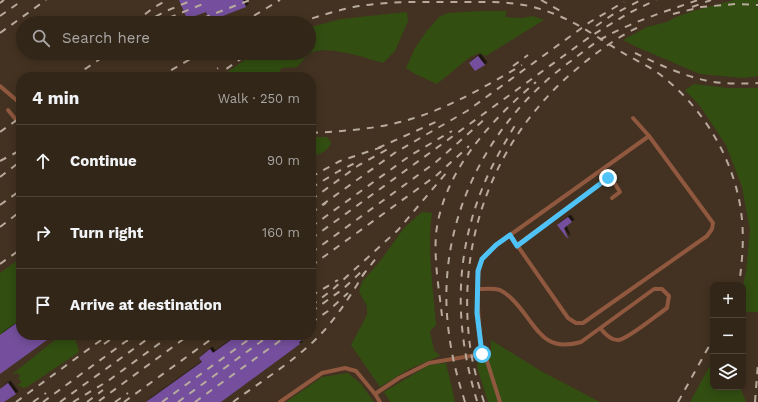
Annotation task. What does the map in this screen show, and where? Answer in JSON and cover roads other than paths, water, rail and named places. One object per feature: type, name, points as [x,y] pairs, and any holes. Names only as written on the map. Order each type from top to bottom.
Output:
[{"type":"lane","points":[[0,86],[16,100]]},
{"type":"lane","points":[[8,110],[16,120]]},
{"type":"lane","points":[[510,235],[568,318],[576,323],[583,323],[708,236],[712,229],[712,223],[649,136],[633,118]]},
{"type":"lane","points":[[500,402],[486,358],[482,354],[477,313],[478,271],[482,259],[496,245],[649,136]]},
{"type":"lane","points":[[517,246],[608,178],[614,182],[620,192],[612,198]]},
{"type":"lane","points":[[478,289],[500,290],[518,304],[545,339],[554,343],[571,345],[581,342],[654,289],[662,289],[669,296],[667,308],[629,335],[618,340],[610,338],[600,329]]},
{"type":"lane","points":[[375,394],[399,378],[429,363],[482,354]]},
{"type":"lane","points":[[280,402],[322,373],[345,368],[356,371],[380,402]]},
{"type":"railway","points":[[0,3],[4,0]]},
{"type":"railway","points":[[0,16],[23,0]]},
{"type":"railway","points":[[24,16],[46,0]]},
{"type":"railway","points":[[143,16],[167,0]]},
{"type":"railway","points":[[156,16],[193,0]]},
{"type":"railway","points":[[208,16],[250,0]]},
{"type":"railway","points":[[254,16],[280,0]]},
{"type":"railway","points":[[541,0],[564,13]]},
{"type":"railway","points":[[596,26],[612,15],[641,0]]},
{"type":"railway","points":[[316,235],[591,36],[629,13],[656,0]]},
{"type":"railway","points":[[465,402],[452,352],[446,294],[450,255],[458,217],[472,181],[490,147],[513,115],[540,86],[592,45],[627,26],[698,0]]},
{"type":"railway","points":[[692,7],[711,0]]},
{"type":"railway","points":[[316,18],[336,11],[371,4],[421,2],[512,3],[542,9],[565,18],[658,73],[690,102],[703,119],[725,157],[739,199],[742,220],[743,236],[739,282]]},
{"type":"railway","points":[[322,205],[396,152],[467,111],[590,22],[624,2]]},
{"type":"railway","points":[[173,16],[203,4]]},
{"type":"railway","points":[[673,14],[701,7],[736,4],[758,5]]},
{"type":"railway","points":[[0,33],[16,22]]},
{"type":"railway","points":[[484,402],[471,353],[467,299],[470,262],[477,226],[488,191],[503,158],[523,127],[546,98],[573,72],[598,52],[624,34],[643,25]]},
{"type":"railway","points":[[635,53],[671,69],[699,79],[739,84],[758,83]]},
{"type":"railway","points":[[513,66],[528,55]]},
{"type":"railway","points":[[80,72],[98,60]]},
{"type":"railway","points":[[168,72],[189,60]]},
{"type":"railway","points":[[222,72],[239,60]]},
{"type":"railway","points":[[316,133],[374,127],[411,119],[454,102],[522,65]]},
{"type":"railway","points":[[213,72],[218,68]]},
{"type":"railway","points":[[442,316],[436,265],[436,234],[440,211],[448,190],[471,149],[502,113],[536,82]]},
{"type":"railway","points":[[316,249],[436,162],[485,119]]},
{"type":"railway","points":[[0,132],[16,121]]},
{"type":"railway","points":[[378,148],[438,121]]},
{"type":"railway","points":[[477,401],[470,374],[462,321],[462,268],[466,242],[482,189],[494,163],[517,122]]},
{"type":"railway","points":[[316,223],[411,155],[452,131]]},
{"type":"railway","points":[[316,262],[437,175],[469,146]]},
{"type":"railway","points":[[316,174],[340,161],[382,147]]},
{"type":"railway","points":[[316,196],[359,165],[388,149]]},
{"type":"railway","points":[[0,161],[16,153]]},
{"type":"railway","points":[[316,185],[355,163]]},
{"type":"railway","points":[[0,177],[16,165]]},
{"type":"railway","points":[[316,302],[332,290],[398,230],[447,172]]},
{"type":"railway","points":[[0,205],[16,194]]},
{"type":"railway","points":[[316,210],[326,203]]},
{"type":"railway","points":[[0,227],[16,215]]},
{"type":"railway","points":[[0,264],[16,253]]},
{"type":"railway","points":[[362,276],[377,257]]},
{"type":"railway","points":[[316,308],[343,289],[361,272]]},
{"type":"railway","points":[[316,339],[335,317],[365,272]]},
{"type":"railway","points":[[316,293],[338,280]]},
{"type":"railway","points":[[316,319],[348,293]]},
{"type":"railway","points":[[16,402],[101,340]]},
{"type":"railway","points":[[104,344],[110,340]]},
{"type":"railway","points":[[43,402],[128,340]]},
{"type":"railway","points":[[60,402],[146,340]]},
{"type":"railway","points":[[73,402],[108,381],[164,340]]},
{"type":"railway","points":[[99,401],[182,340]]},
{"type":"railway","points":[[124,402],[210,340]]},
{"type":"railway","points":[[162,402],[248,340]]},
{"type":"railway","points":[[178,402],[263,340]]},
{"type":"railway","points":[[195,402],[281,340]]},
{"type":"railway","points":[[233,402],[285,365],[315,340]]},
{"type":"railway","points":[[678,402],[710,344]]},
{"type":"railway","points":[[755,402],[758,363]]},
{"type":"railway","points":[[87,402],[103,390]]},
{"type":"railway","points":[[33,402],[46,393]]},
{"type":"railway","points":[[115,402],[128,393]]}]
